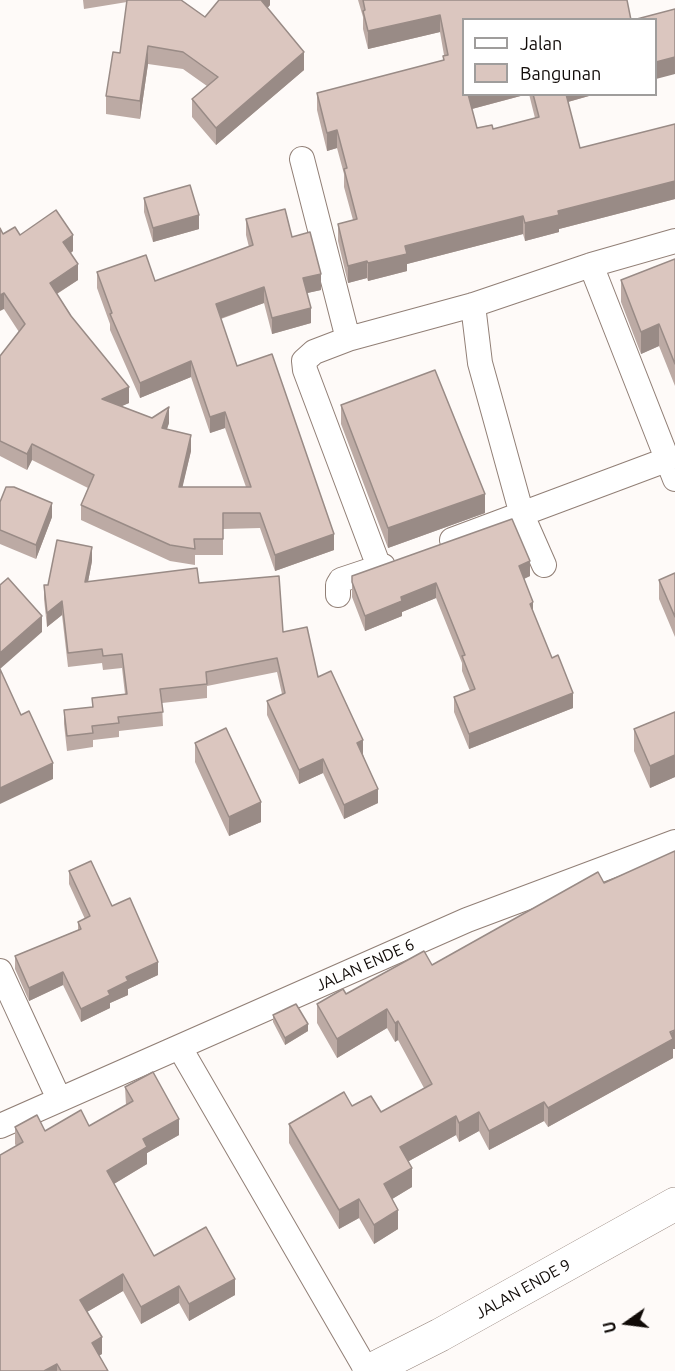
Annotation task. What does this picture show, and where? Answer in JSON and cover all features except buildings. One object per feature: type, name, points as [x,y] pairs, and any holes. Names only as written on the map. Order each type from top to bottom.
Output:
[{"type":"highway","name":"JALAN ENDE 9","points":[[368,1371],[440,1335],[675,1204]]},
{"type":"street","points":[[302,159],[348,339]]},
{"type":"street","points":[[338,595],[338,585],[341,580],[390,563],[305,370],[304,361],[314,352],[348,339],[472,305],[591,265],[675,241]]},
{"type":"street","points":[[434,547],[522,515],[671,470],[591,265]]},
{"type":"street","points":[[472,305],[480,363],[522,515],[544,565]]},
{"type":"street","name":"JALAN ENDE 6","points":[[0,1126],[467,920],[675,842]]},
{"type":"street","points":[[0,971],[59,1099]]},
{"type":"street","points":[[180,1048],[368,1371]]}]
